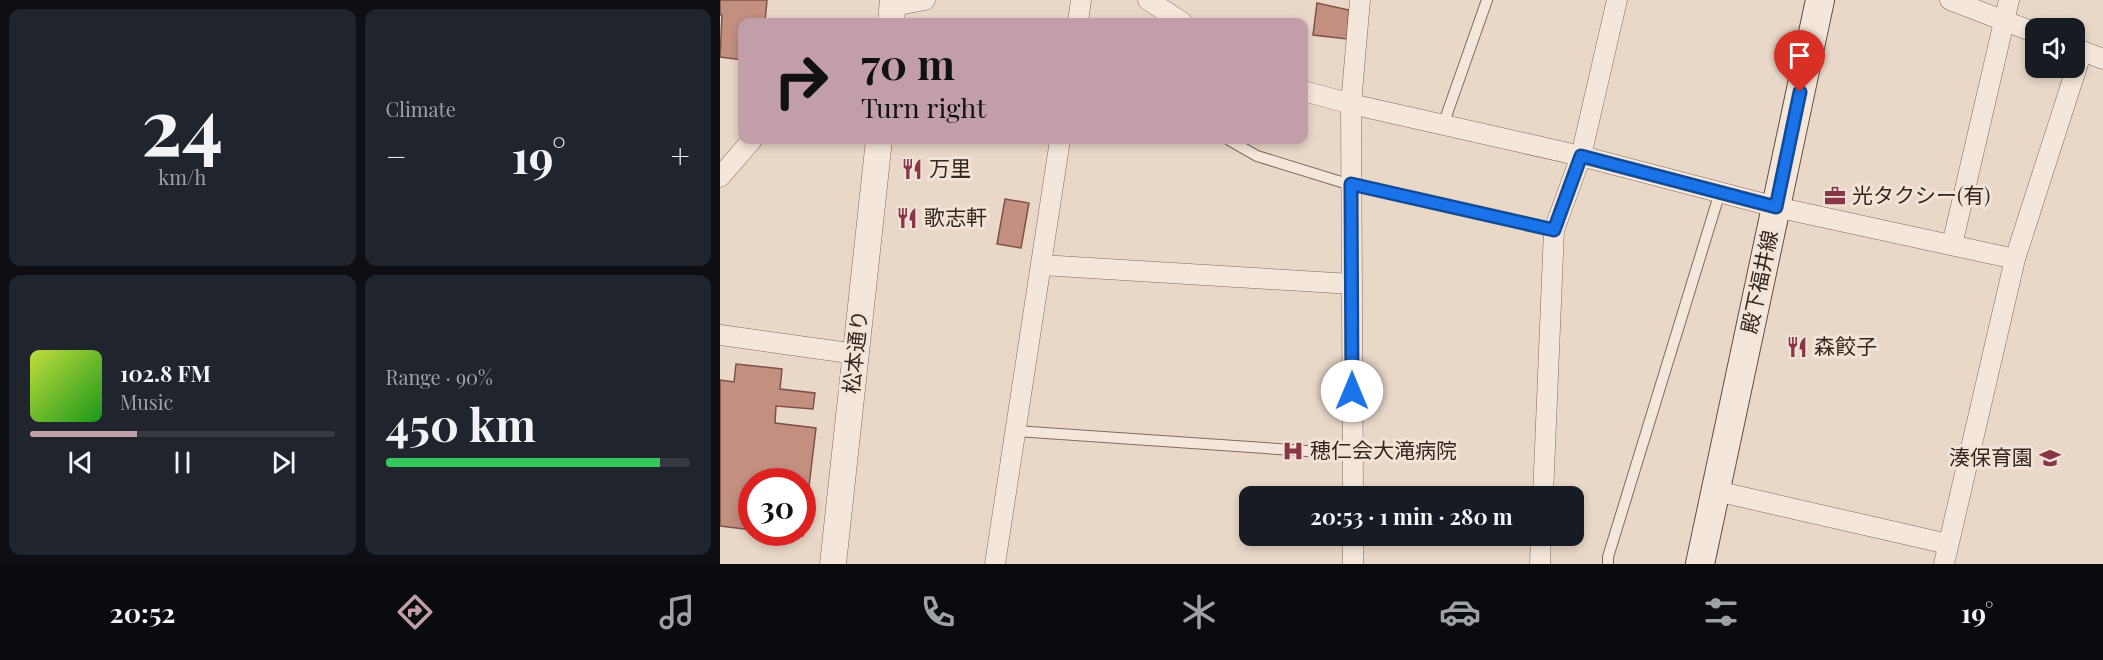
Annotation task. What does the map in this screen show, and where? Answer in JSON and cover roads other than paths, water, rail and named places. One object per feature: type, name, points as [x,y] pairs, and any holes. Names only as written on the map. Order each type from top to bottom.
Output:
[{"type":"main road","name":"殿下福井線","points":[[1700,564],[1820,0]]},
{"type":"street","points":[[892,10],[925,0]]},
{"type":"street","points":[[1079,18],[1082,0]]},
{"type":"street","points":[[1148,0],[1176,18]]},
{"type":"street","points":[[1353,486],[1350,104],[1360,0]]},
{"type":"street","points":[[1543,486],[1554,230],[1581,156],[1617,0]]},
{"type":"street","points":[[1950,0],[2025,29]]},
{"type":"street","points":[[1952,245],[2010,0]]},
{"type":"street","points":[[2085,52],[2103,59]]},
{"type":"street","points":[[1944,564],[2015,259],[2069,78]]},
{"type":"street","points":[[1308,92],[1350,104],[1581,156],[1776,207],[2015,259]]},
{"type":"street","points":[[720,177],[749,144]]},
{"type":"street","name":"松本通り","points":[[833,564],[879,144]]},
{"type":"street","points":[[995,564],[1059,144]]},
{"type":"street","points":[[1041,266],[1352,284]]},
{"type":"street","points":[[720,334],[856,354]]},
{"type":"street","points":[[1716,491],[1948,544]]},
{"type":"street","points":[[1353,546],[1353,564]]},
{"type":"street","points":[[1540,564],[1541,546]]},
{"type":"lane","points":[[1443,125],[1486,0]]},
{"type":"lane","points":[[1236,144],[1257,156],[1351,184],[1554,230]]},
{"type":"lane","points":[[1608,564],[1608,557],[1720,192]]},
{"type":"lane","points":[[1015,431],[1352,454]]},
{"type":"place","name":"万里","points":[[912,169]]},
{"type":"place","name":"光タクシー(有)","points":[[1835,196]]},
{"type":"place","name":"歌志軒","points":[[907,218]]},
{"type":"place","name":"森餃子","points":[[1797,347]]},
{"type":"place","name":"穂仁会大滝病院","points":[[1293,451]]},
{"type":"place","name":"湊保育園","points":[[2050,458]]}]
